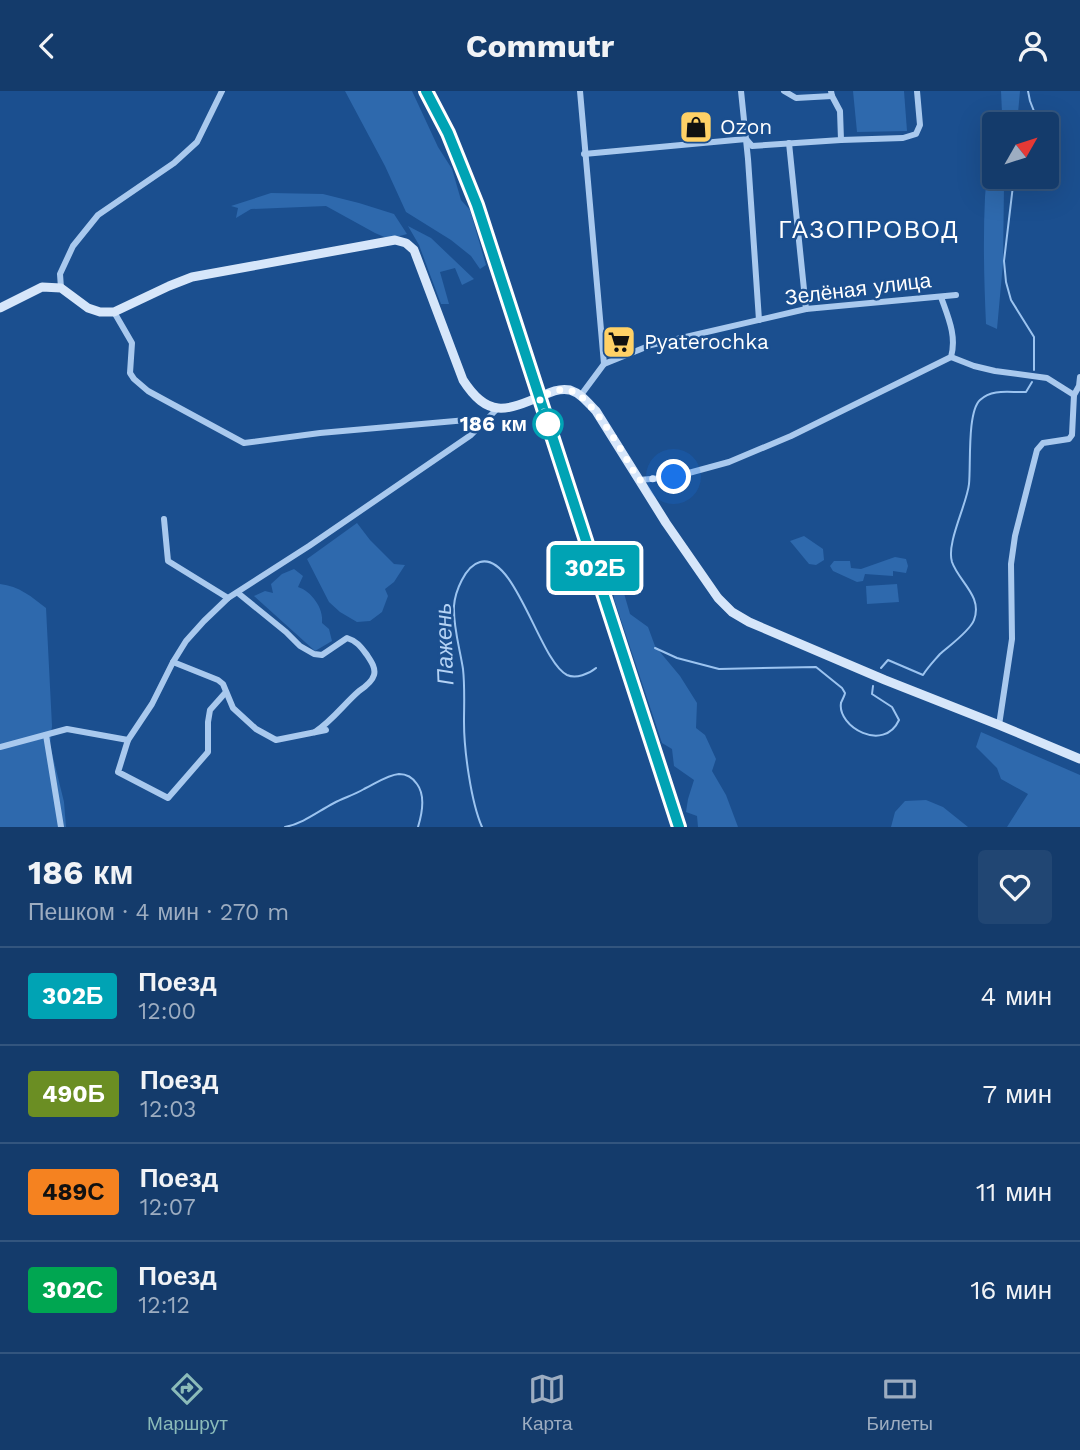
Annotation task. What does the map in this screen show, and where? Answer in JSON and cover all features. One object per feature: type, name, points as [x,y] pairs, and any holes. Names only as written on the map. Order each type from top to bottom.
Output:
[{"type":"street","points":[[61,288],[60,274],[73,246],[98,215],[174,163],[197,142],[222,91]]},
{"type":"street","points":[[580,91],[604,364],[581,395]]},
{"type":"street","points":[[741,91],[760,320]]},
{"type":"street","points":[[784,91],[796,99],[831,93],[839,111],[841,140]]},
{"type":"street","points":[[746,139],[752,146],[903,138],[916,134],[920,125],[917,91]]},
{"type":"street","points":[[584,154],[746,139]]},
{"type":"street","points":[[789,143],[806,309]]},
{"type":"street","points":[[0,308],[42,287],[61,288],[88,309],[114,311],[192,277],[395,240],[406,243],[414,250],[463,380],[472,395],[485,405],[497,409],[511,407],[555,390],[569,390],[581,395],[596,411],[702,576],[732,612],[749,622],[869,674],[1080,759]]},
{"type":"street","name":"Зелёная улица","points":[[604,364],[650,345],[806,309],[956,295]]},
{"type":"street","points":[[941,297],[952,324],[951,357]]},
{"type":"street","points":[[114,311],[132,343],[130,373],[134,379],[148,391],[244,443],[320,433],[478,419],[483,422]]},
{"type":"street","points":[[639,480],[674,477],[729,462],[791,436],[951,357],[995,371],[1047,378],[1074,395],[1077,405],[1072,435],[1069,439],[1043,443],[1037,450],[1015,536],[1011,564],[1012,639],[999,725]]},
{"type":"street","points":[[1074,395],[1080,376]]},
{"type":"street","points":[[226,692],[211,710],[208,722],[208,752],[168,798],[118,772],[128,740],[186,641],[228,598],[471,435],[497,409]]},
{"type":"street","points":[[164,520],[168,561],[228,598]]},
{"type":"street","points":[[238,593],[300,646],[314,654],[323,655],[347,638],[355,640],[370,660],[374,676],[316,733]]},
{"type":"street","points":[[173,662],[218,680],[223,684],[233,708],[256,729],[276,740],[326,730]]},
{"type":"street","points":[[0,747],[67,729],[128,740]]},
{"type":"street","points":[[46,735],[61,827]]},
{"type":"shaded area","points":[[345,91],[412,91],[438,147],[452,169],[461,200],[470,210],[486,265],[480,269],[471,256],[451,240],[406,212]]},
{"type":"shaded area","points":[[853,91],[904,91],[907,131],[857,132]]},
{"type":"shaded area","points":[[1001,91],[1020,91],[1018,112],[1002,112]]},
{"type":"shaded area","points":[[986,189],[1004,189],[1003,263],[997,329],[986,324]]},
{"type":"shaded area","points":[[271,193],[323,194],[359,203],[394,214],[407,234],[389,239],[326,206],[251,209],[236,218],[238,208],[231,206]]},
{"type":"shaded area","points":[[408,226],[431,238],[474,279],[462,285],[455,268],[440,272],[449,304],[441,304],[419,245]]},
{"type":"shaded area","points":[[357,523],[394,564],[405,565],[394,582],[385,589],[388,596],[382,612],[370,621],[357,622],[329,602],[307,559]]},
{"type":"shaded area","points":[[804,536],[823,549],[824,560],[816,565],[809,564],[790,541]]},
{"type":"shaded area","points":[[895,557],[906,559],[906,573],[893,571],[893,576],[865,574],[863,581],[857,582],[833,571],[830,566],[834,561],[850,561],[851,568],[861,569]]},
{"type":"shaded area","points":[[294,569],[303,576],[298,587],[308,592],[316,601],[322,623],[329,629],[332,641],[315,651],[254,596],[265,591],[273,593],[271,584],[282,574]]},
{"type":"shaded area","points":[[613,583],[621,583],[630,614],[648,627],[655,646],[680,676],[697,703],[696,728],[705,735],[716,759],[712,771],[726,795],[738,827],[698,827],[697,816],[686,812],[694,780],[674,766],[672,749],[662,743],[614,599]]},
{"type":"shaded area","points":[[0,584],[19,590],[46,608],[52,726],[50,745],[64,802],[66,827],[0,827]]},
{"type":"shaded area","points":[[897,584],[899,602],[867,604],[866,586]]},
{"type":"shaded area","points":[[981,732],[1080,775],[1080,827],[1007,827],[1028,794],[1001,779],[997,768],[976,747]]},
{"type":"shaded area","points":[[926,800],[943,807],[968,827],[891,827],[895,812],[905,801]]},
{"type":"waterway","name":"Пажень","points":[[1028,91],[1034,112]]},
{"type":"waterway","name":"Пажень","points":[[1013,189],[1004,261],[1006,282],[1011,300],[1034,337],[1034,370]]},
{"type":"waterway","name":"Пажень","points":[[881,668],[888,660],[923,675],[940,654],[972,624],[976,611],[973,596],[955,569],[951,554],[969,484],[973,416],[976,406],[985,396],[996,392],[1026,392],[1032,382]]},
{"type":"waterway","name":"Пажень","points":[[482,827],[471,790],[467,761],[464,676],[454,614],[456,594],[465,574],[480,562],[493,563],[516,590],[557,666],[567,675],[574,676],[586,674],[596,668]]},
{"type":"waterway","name":"Пажень","points":[[655,648],[677,658],[719,669],[816,667],[845,693],[841,703],[846,720],[863,733],[883,735],[892,730],[899,720],[892,707],[872,694],[873,686]]},
{"type":"waterway","name":"Пажень","points":[[285,827],[399,774],[412,778],[422,794],[418,827]]},
{"type":"railway","points":[[426,91],[448,133],[477,205],[679,827]]},
{"type":"train","name":"302Б","points":[[426,91],[464,171],[502,277],[679,827]]},
{"type":"place","name":"Ozon","points":[[696,127]]},
{"type":"place","name":"Pyaterochka","points":[[619,342]]},
{"type":"place","name":"186 км","points":[[548,424]]},
{"type":"district","name":"ГАЗОПРОВОД","points":[[869,230]]},
{"type":"route","points":[[548,424],[539,397],[555,390],[569,390],[581,395],[596,411],[639,480],[674,477]]}]
